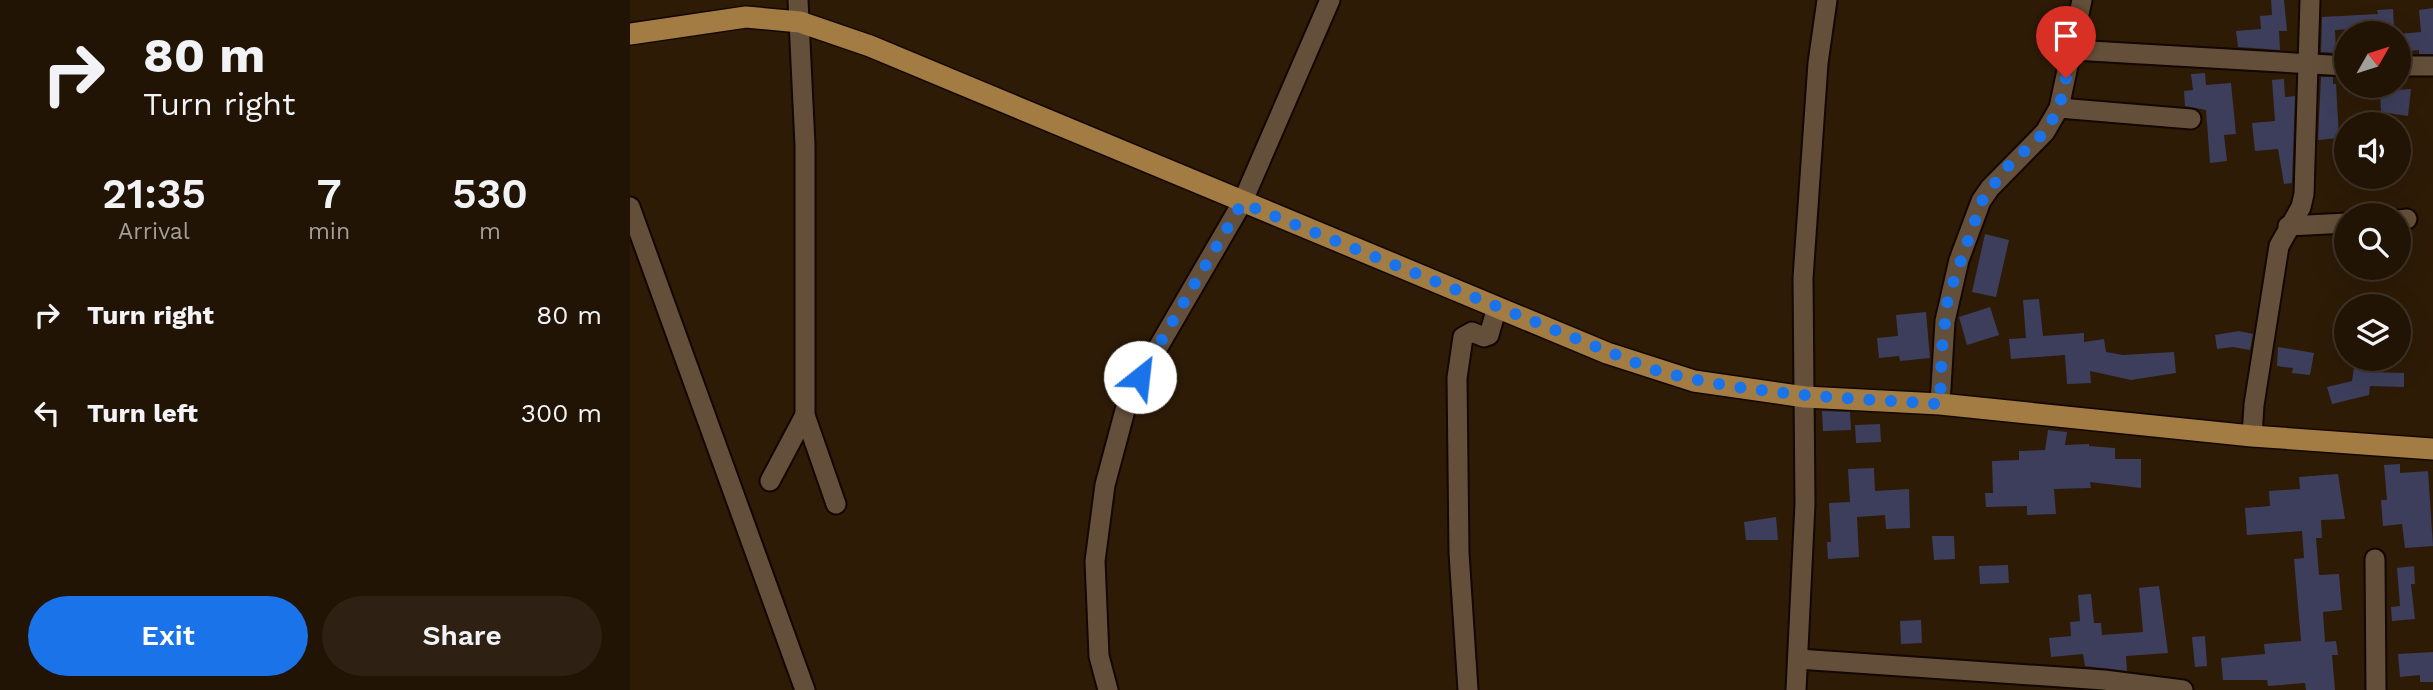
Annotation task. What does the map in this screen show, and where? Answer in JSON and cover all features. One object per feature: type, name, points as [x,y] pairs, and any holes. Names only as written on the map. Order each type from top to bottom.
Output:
[{"type":"main road","points":[[630,34],[746,17],[800,22],[870,46],[1242,203],[1651,369],[1694,381],[1805,397],[1940,404],[2252,436],[2433,449]]},
{"type":"street","points":[[798,0],[806,145],[805,415],[836,504]]},
{"type":"street","points":[[1108,690],[1099,656],[1095,561],[1105,485],[1128,399],[1242,203],[1330,0]]},
{"type":"street","points":[[1796,690],[1805,504],[1803,278],[1818,63],[1826,0]]},
{"type":"street","points":[[1940,404],[1942,348],[1948,297],[1982,201],[2005,169],[2045,132],[2059,108],[2082,0]]},
{"type":"street","points":[[2252,436],[2254,405],[2279,246],[2301,207],[2304,194],[2310,0]]},
{"type":"street","points":[[2073,50],[2334,66]]},
{"type":"street","points":[[2412,66],[2433,66]]},
{"type":"street","points":[[2059,108],[2192,119]]},
{"type":"street","points":[[630,207],[805,690]]},
{"type":"street","points":[[2288,226],[2334,224]]},
{"type":"street","points":[[1468,690],[1459,553],[1457,378],[1463,337],[1472,332],[1484,337],[1489,335],[1497,307]]},
{"type":"street","points":[[770,481],[805,415]]},
{"type":"street","points":[[2375,559],[2376,690]]},
{"type":"street","points":[[1798,659],[2091,679],[2183,690]]},
{"type":"building","points":[[2271,0],[2284,0],[2287,31],[2279,31],[2280,50],[2238,47],[2236,31],[2261,29],[2260,16],[2272,15]]},
{"type":"building","points":[[2433,8],[2433,54],[2419,54],[2419,50],[2412,51],[2412,33],[2421,32],[2419,10]]},
{"type":"building","points":[[2393,9],[2394,21],[2334,21],[2334,53],[2321,52],[2322,17],[2378,14],[2377,10]]},
{"type":"building","points":[[2205,73],[2206,85],[2231,83],[2236,134],[2224,135],[2227,161],[2210,163],[2206,110],[2185,106],[2184,91],[2193,90],[2191,74]]},
{"type":"building","points":[[2321,77],[2333,77],[2338,112],[2334,112],[2334,138],[2318,140]]},
{"type":"building","points":[[2284,79],[2285,97],[2295,96],[2292,183],[2284,184],[2278,149],[2255,151],[2252,123],[2275,121],[2272,80]]},
{"type":"building","points":[[2380,98],[2410,98],[2408,112],[2381,112]]},
{"type":"building","points":[[1985,234],[2009,240],[1996,297],[1972,292]]},
{"type":"building","points":[[2039,299],[2043,336],[2084,333],[2084,342],[2104,339],[2106,352],[2123,355],[2174,352],[2176,373],[2131,380],[2090,371],[2091,383],[2067,384],[2065,355],[2011,359],[2009,339],[2026,338],[2023,300]]},
{"type":"building","points":[[1990,307],[1999,335],[1967,345],[1959,317]]},
{"type":"building","points":[[1926,312],[1930,358],[1900,361],[1899,356],[1879,358],[1877,338],[1898,336],[1896,315]]},
{"type":"building","points":[[2239,331],[2253,334],[2250,350],[2233,347],[2217,349],[2215,335]]},
{"type":"building","points":[[2278,347],[2314,353],[2310,375],[2292,373],[2293,368],[2277,366]]},
{"type":"building","points":[[2353,371],[2404,373],[2404,387],[2370,386],[2369,395],[2332,404],[2327,387],[2352,381]]},
{"type":"building","points":[[1822,411],[1850,412],[1851,430],[1823,431]]},
{"type":"building","points":[[1880,424],[1881,442],[1856,443],[1855,425]]},
{"type":"building","points":[[2048,430],[2067,432],[2065,445],[2089,444],[2115,448],[2115,459],[2141,459],[2141,488],[2090,482],[2091,488],[2054,489],[2056,514],[2027,515],[2027,506],[1986,507],[1985,493],[1993,493],[1992,461],[2019,460],[2019,451],[2045,450]]},
{"type":"building","points":[[2400,464],[2400,473],[2428,471],[2433,546],[2405,548],[2402,524],[2383,526],[2381,500],[2387,500],[2384,465]]},
{"type":"building","points":[[1874,468],[1875,491],[1909,489],[1910,528],[1886,529],[1885,515],[1857,517],[1859,557],[1828,559],[1827,542],[1831,542],[1829,503],[1850,502],[1848,469]]},
{"type":"building","points":[[2338,474],[2345,519],[2321,520],[2322,538],[2316,538],[2319,575],[2339,574],[2342,610],[2323,612],[2325,642],[2336,641],[2338,655],[2332,655],[2335,690],[2306,690],[2305,683],[2268,686],[2267,680],[2223,680],[2221,658],[2265,654],[2264,644],[2301,641],[2294,559],[2304,558],[2302,531],[2247,535],[2245,508],[2270,506],[2269,491],[2300,489],[2299,477]]},
{"type":"building","points":[[1776,517],[1778,540],[1746,540],[1744,522]]},
{"type":"building","points":[[1932,536],[1954,536],[1955,559],[1934,560]]},
{"type":"building","points":[[2008,565],[2009,583],[1980,584],[1979,566]]},
{"type":"building","points":[[2414,566],[2415,584],[2411,584],[2415,619],[2392,621],[2391,607],[2400,606],[2397,568]]},
{"type":"building","points":[[2159,586],[2168,653],[2126,656],[2127,671],[2085,666],[2083,654],[2051,657],[2049,638],[2071,636],[2070,622],[2080,621],[2078,595],[2091,594],[2094,623],[2101,623],[2102,635],[2143,632],[2139,588]]},
{"type":"building","points":[[1921,620],[1922,643],[1901,644],[1900,621]]},
{"type":"building","points":[[2205,636],[2207,666],[2195,667],[2192,637]]},
{"type":"building","points":[[2433,652],[2433,682],[2420,682],[2420,675],[2400,677],[2398,654]]},
{"type":"route","points":[[1140,377],[1242,203],[1607,354],[1651,369],[1694,381],[1805,397],[1940,404],[1942,348],[1948,297],[1959,260],[1982,201],[2005,169],[2045,132],[2059,108],[2066,78]]}]
